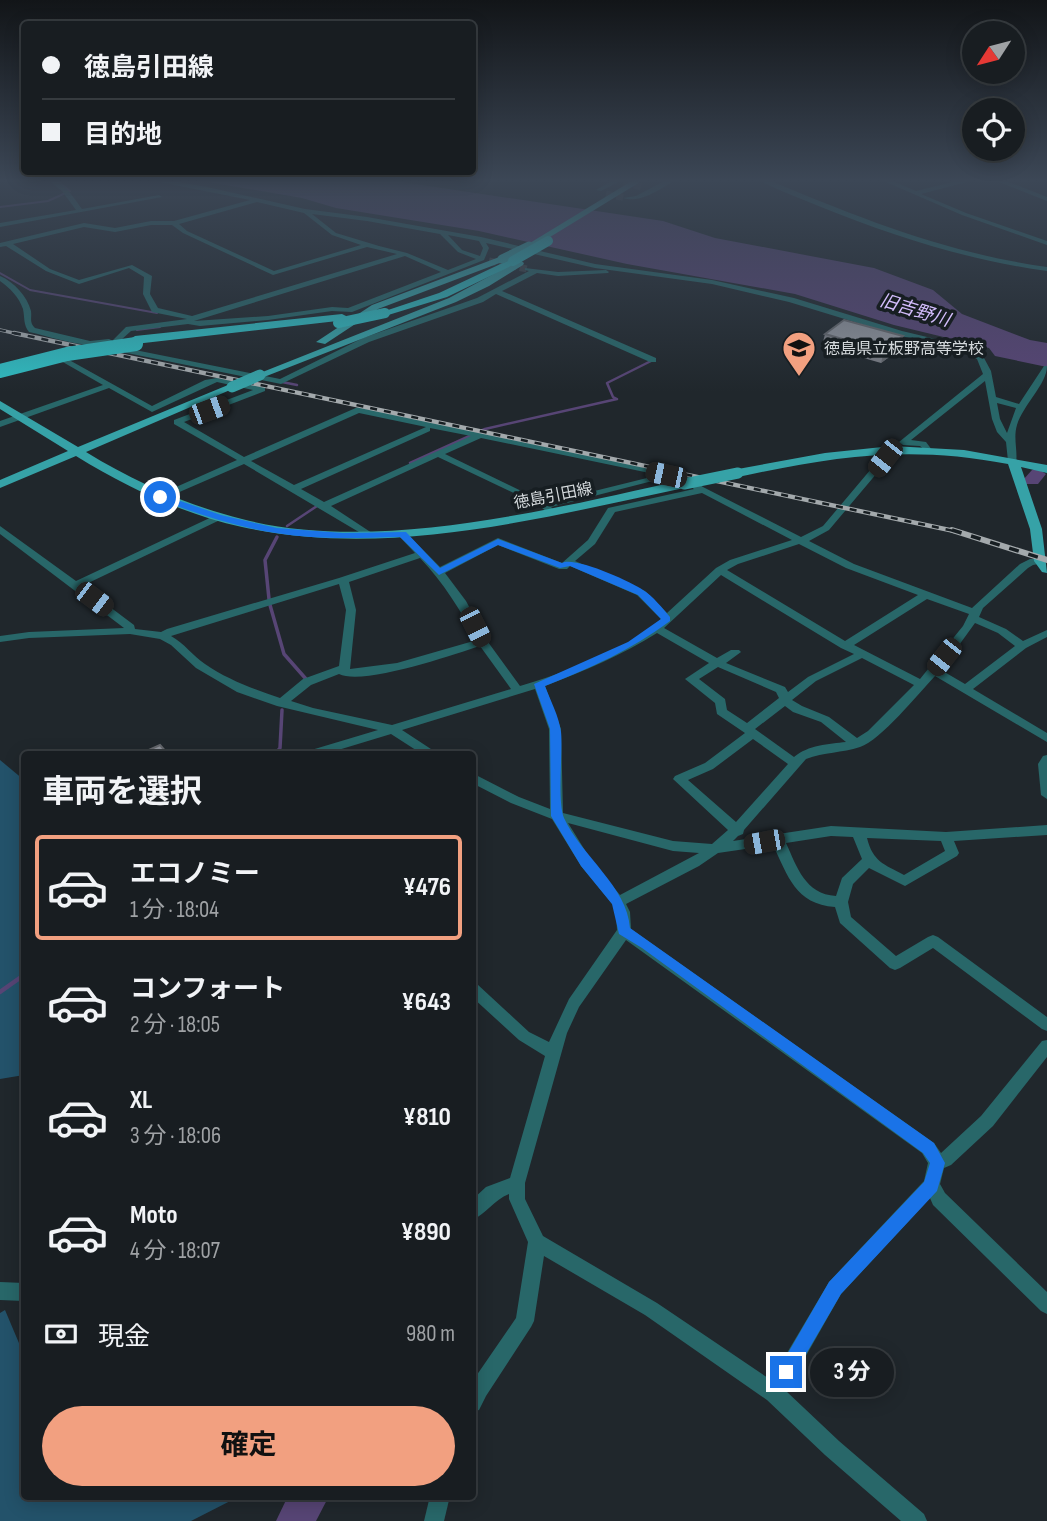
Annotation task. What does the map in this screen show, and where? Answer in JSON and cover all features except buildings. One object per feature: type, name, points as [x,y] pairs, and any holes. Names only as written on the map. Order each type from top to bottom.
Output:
[{"type":"highway","points":[[517,264],[526,250]]},
{"type":"highway","points":[[0,371],[67,354],[135,342],[385,311],[443,295],[517,264],[537,250]]},
{"type":"main road","points":[[276,368],[334,335],[346,317],[469,273],[517,264]]},
{"type":"main road","points":[[0,484],[276,368],[388,328],[482,289],[517,264]]},
{"type":"main road","name":"徳島引田線","points":[[0,404],[160,497],[219,517],[277,531],[402,534],[492,523],[548,509],[830,455],[928,450],[1013,461],[1047,469]]},
{"type":"main road","points":[[1013,461],[1044,559]]},
{"type":"street","points":[[13,250],[48,270],[79,282],[131,266],[148,276],[145,288],[149,303],[155,310],[200,324],[332,309],[346,317],[447,272],[485,260]]},
{"type":"street","points":[[224,250],[273,273],[350,250]]},
{"type":"street","points":[[388,250],[405,254],[447,272]]},
{"type":"street","points":[[459,250],[485,260]]},
{"type":"street","points":[[485,260],[486,250]]},
{"type":"street","points":[[525,250],[624,270],[712,282],[791,300],[900,333],[962,348],[980,358],[987,371],[991,398],[1001,432],[1009,440]]},
{"type":"street","points":[[948,250],[985,261],[1047,269]]},
{"type":"street","points":[[0,278],[17,289],[28,318],[27,324],[32,330],[90,343],[117,340],[129,329],[190,320],[405,254]]},
{"type":"street","points":[[117,340],[122,350],[281,382],[388,328],[497,292],[517,264],[570,275],[624,270]]},
{"type":"street","points":[[497,292],[653,360]]},
{"type":"street","points":[[0,371],[62,358],[152,409],[217,380],[262,389],[177,422],[324,506],[369,535]]},
{"type":"street","points":[[1013,461],[1009,440],[1020,407],[1047,368]]},
{"type":"street","points":[[928,450],[923,444],[903,442],[986,376]]},
{"type":"street","points":[[0,424],[111,385]]},
{"type":"street","points":[[991,398],[1020,407]]},
{"type":"street","points":[[160,497],[358,410],[685,478],[703,490],[850,566],[974,616],[1002,631],[1022,646]]},
{"type":"street","points":[[293,489],[427,429]]},
{"type":"street","points":[[324,506],[475,435]]},
{"type":"street","points":[[322,751],[539,684],[587,666],[632,644],[657,628],[720,570],[734,562],[800,540],[826,528],[885,458],[897,454],[900,450]]},
{"type":"street","points":[[438,454],[548,509],[666,475]]},
{"type":"street","points":[[439,572],[498,541],[564,566],[592,542],[611,509],[703,490]]},
{"type":"street","points":[[76,585],[219,517]]},
{"type":"street","points":[[0,529],[130,627],[130,631]]},
{"type":"street","points":[[402,534],[439,572],[461,601],[482,642],[518,691]]},
{"type":"street","points":[[163,636],[171,631],[421,554]]},
{"type":"street","points":[[618,902],[694,863],[738,831],[802,756],[817,750],[857,744],[873,734],[934,671],[988,598],[1024,566],[1044,559]]},
{"type":"street","points":[[568,562],[641,593],[667,619]]},
{"type":"street","points":[[720,570],[845,646],[921,684]]},
{"type":"street","points":[[343,580],[351,610],[344,673],[383,670],[482,642]]},
{"type":"street","points":[[845,646],[924,596]]},
{"type":"street","points":[[657,628],[717,663],[781,690],[785,701],[806,715],[821,717],[857,744]]},
{"type":"street","points":[[0,639],[29,635],[130,631],[163,636],[175,643],[200,666],[223,680],[281,703],[392,729],[425,751]]},
{"type":"street","points":[[965,690],[1022,646],[1047,633]]},
{"type":"street","points":[[735,652],[691,679],[721,702],[721,711],[795,763]]},
{"type":"street","points":[[738,831],[679,779],[709,765],[812,679],[862,654]]},
{"type":"street","points":[[281,703],[307,682],[345,668]]},
{"type":"street","points":[[934,671],[1047,738]]},
{"type":"street","points":[[476,1395],[525,1321],[537,1242],[517,1199],[517,1183],[552,1052],[574,1003],[624,930],[618,902],[586,863],[557,816],[555,729],[539,684]]},
{"type":"street","points":[[1046,787],[1044,764],[1047,759]]},
{"type":"street","points":[[476,779],[515,800],[557,816],[673,846],[714,849],[831,831],[984,837],[1047,830]]},
{"type":"street","points":[[859,832],[864,856],[868,861],[905,881],[952,853],[946,837]]},
{"type":"street","points":[[779,840],[798,883],[822,902],[841,902]]},
{"type":"street","points":[[868,861],[847,882],[841,902],[845,919],[895,964],[933,941],[1047,1025]]},
{"type":"street","points":[[624,930],[928,1148],[937,1163],[931,1185],[835,1288],[774,1393]]},
{"type":"street","points":[[476,992],[524,1036],[552,1052]]},
{"type":"street","points":[[937,1163],[945,1160],[987,1121],[1047,1046]]},
{"type":"street","points":[[476,1208],[492,1193],[517,1183]]},
{"type":"street","points":[[931,1185],[939,1199],[1047,1305]]},
{"type":"street","points":[[537,1242],[651,1309],[774,1393],[916,1521]]},
{"type":"street","points":[[0,1291],[21,1292]]},
{"type":"street","points":[[434,1521],[439,1500]]},
{"type":"shaded area","points":[[0,760],[21,778],[21,1076],[0,1079]]},
{"type":"shaded area","points":[[5,1310],[21,1348],[21,1500],[232,1500],[191,1521],[0,1521],[0,1313]]},
{"type":"water","name":"旧吉野川","points":[[564,250],[778,250],[874,268],[933,290],[962,314],[1030,340],[1047,343],[1047,367],[995,356],[989,348],[894,325],[795,294]]},
{"type":"waterway","points":[[0,273],[30,290],[157,313]]},
{"type":"waterway","points":[[137,330],[160,327]]},
{"type":"waterway","points":[[410,463],[485,429],[617,399],[613,397],[607,383],[651,361]]},
{"type":"waterway","points":[[282,382],[297,385]]},
{"type":"waterway","points":[[1032,480],[1038,474]]},
{"type":"waterway","points":[[287,526],[317,506]]},
{"type":"waterway","points":[[269,599],[265,560],[277,537]]},
{"type":"waterway","points":[[270,605],[284,654],[306,679]]},
{"type":"waterway","points":[[278,751],[280,748],[282,710]]},
{"type":"waterway","points":[[0,992],[21,977]]},
{"type":"waterway","points":[[295,1521],[308,1500]]},
{"type":"tunnel","points":[[489,261],[527,269]]},
{"type":"railway","points":[[0,330],[22,335]]},
{"type":"railway","points":[[14,333],[957,532]]},
{"type":"railway","points":[[952,530],[957,532]]},
{"type":"railway","points":[[957,532],[1047,560]]},
{"type":"place","name":"徳島県立板野高等学校","points":[[799,378]]},
{"type":"route","points":[[160,497],[243,524],[277,531],[343,536],[402,534],[439,572],[498,541],[564,566],[568,562],[611,578],[641,593],[667,619],[632,644],[587,666],[539,684],[555,729],[557,816],[586,863],[618,902],[624,930],[928,1148],[937,1163],[931,1185],[835,1288],[786,1372]]}]
